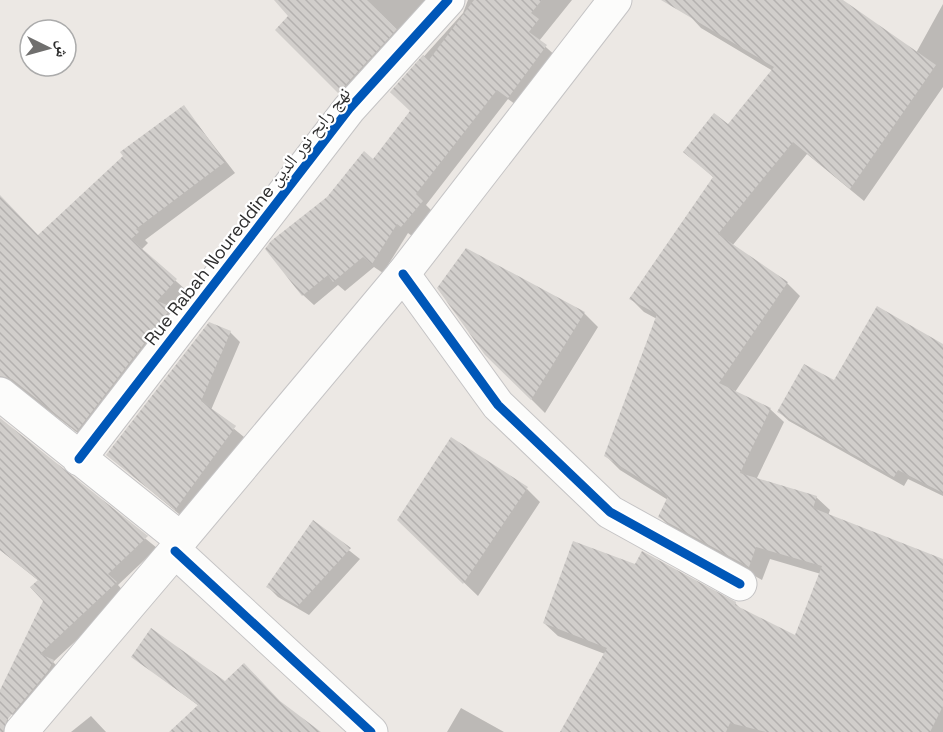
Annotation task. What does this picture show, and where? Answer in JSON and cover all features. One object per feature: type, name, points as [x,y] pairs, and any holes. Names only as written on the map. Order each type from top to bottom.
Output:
[{"type":"street","name":"Rue Rabah Noureddine نهج رابح نور الدين","points":[[79,459],[349,109],[448,0]]},
{"type":"street","points":[[21,732],[403,274],[615,0]]},
{"type":"street","points":[[403,274],[498,405],[610,512],[740,584]]},
{"type":"street","points":[[0,394],[178,545],[371,732]]},
{"type":"building","points":[[274,0],[367,0],[397,29],[338,93],[275,30],[288,16]]},
{"type":"building","points":[[474,0],[542,0],[531,13],[539,19],[529,32],[547,45],[508,98],[497,90],[416,194],[423,201],[401,227],[397,224],[372,264],[363,257],[333,282],[328,275],[302,296],[265,249],[271,241],[327,197],[364,151],[373,159],[410,111],[390,92],[423,55],[429,60]]},
{"type":"building","points":[[661,0],[843,0],[936,65],[850,189],[793,142],[718,234],[788,282],[719,383],[771,408],[740,473],[817,496],[813,508],[943,559],[943,706],[930,732],[766,732],[730,723],[726,732],[560,732],[607,648],[543,623],[573,541],[635,564],[642,551],[736,602],[735,605],[795,635],[822,566],[756,547],[749,567],[658,517],[668,496],[604,456],[657,314],[629,299],[713,177],[683,152],[714,113],[728,124],[774,67]]},
{"type":"building","points":[[184,105],[225,162],[136,229],[139,232],[131,239],[177,279],[157,301],[172,307],[77,431],[12,379],[0,376],[0,195],[38,235],[123,156],[120,152]]},
{"type":"building","points":[[466,248],[585,312],[531,400],[485,355],[437,288]]},
{"type":"building","points":[[877,306],[943,344],[943,493],[898,470],[894,477],[777,412],[804,364],[834,380]]},
{"type":"building","points":[[209,322],[231,331],[201,401],[236,426],[175,510],[106,455]]},
{"type":"building","points":[[0,418],[148,536],[108,574],[117,582],[40,654],[54,660],[48,671],[7,720],[3,732],[0,732],[0,690],[43,601],[30,587],[38,580],[0,550]]},
{"type":"building","points":[[451,437],[528,487],[463,584],[397,520]]},
{"type":"building","points":[[313,520],[351,548],[298,606],[266,587]]},
{"type":"building","points":[[151,628],[225,681],[244,663],[280,701],[321,732],[169,732],[198,705],[131,657]]},
{"type":"cycle path","points":[[79,459],[349,109],[448,0]]},
{"type":"cycle path","points":[[403,274],[498,405],[610,512],[740,584]]},
{"type":"cycle path","points":[[175,551],[371,732]]}]
